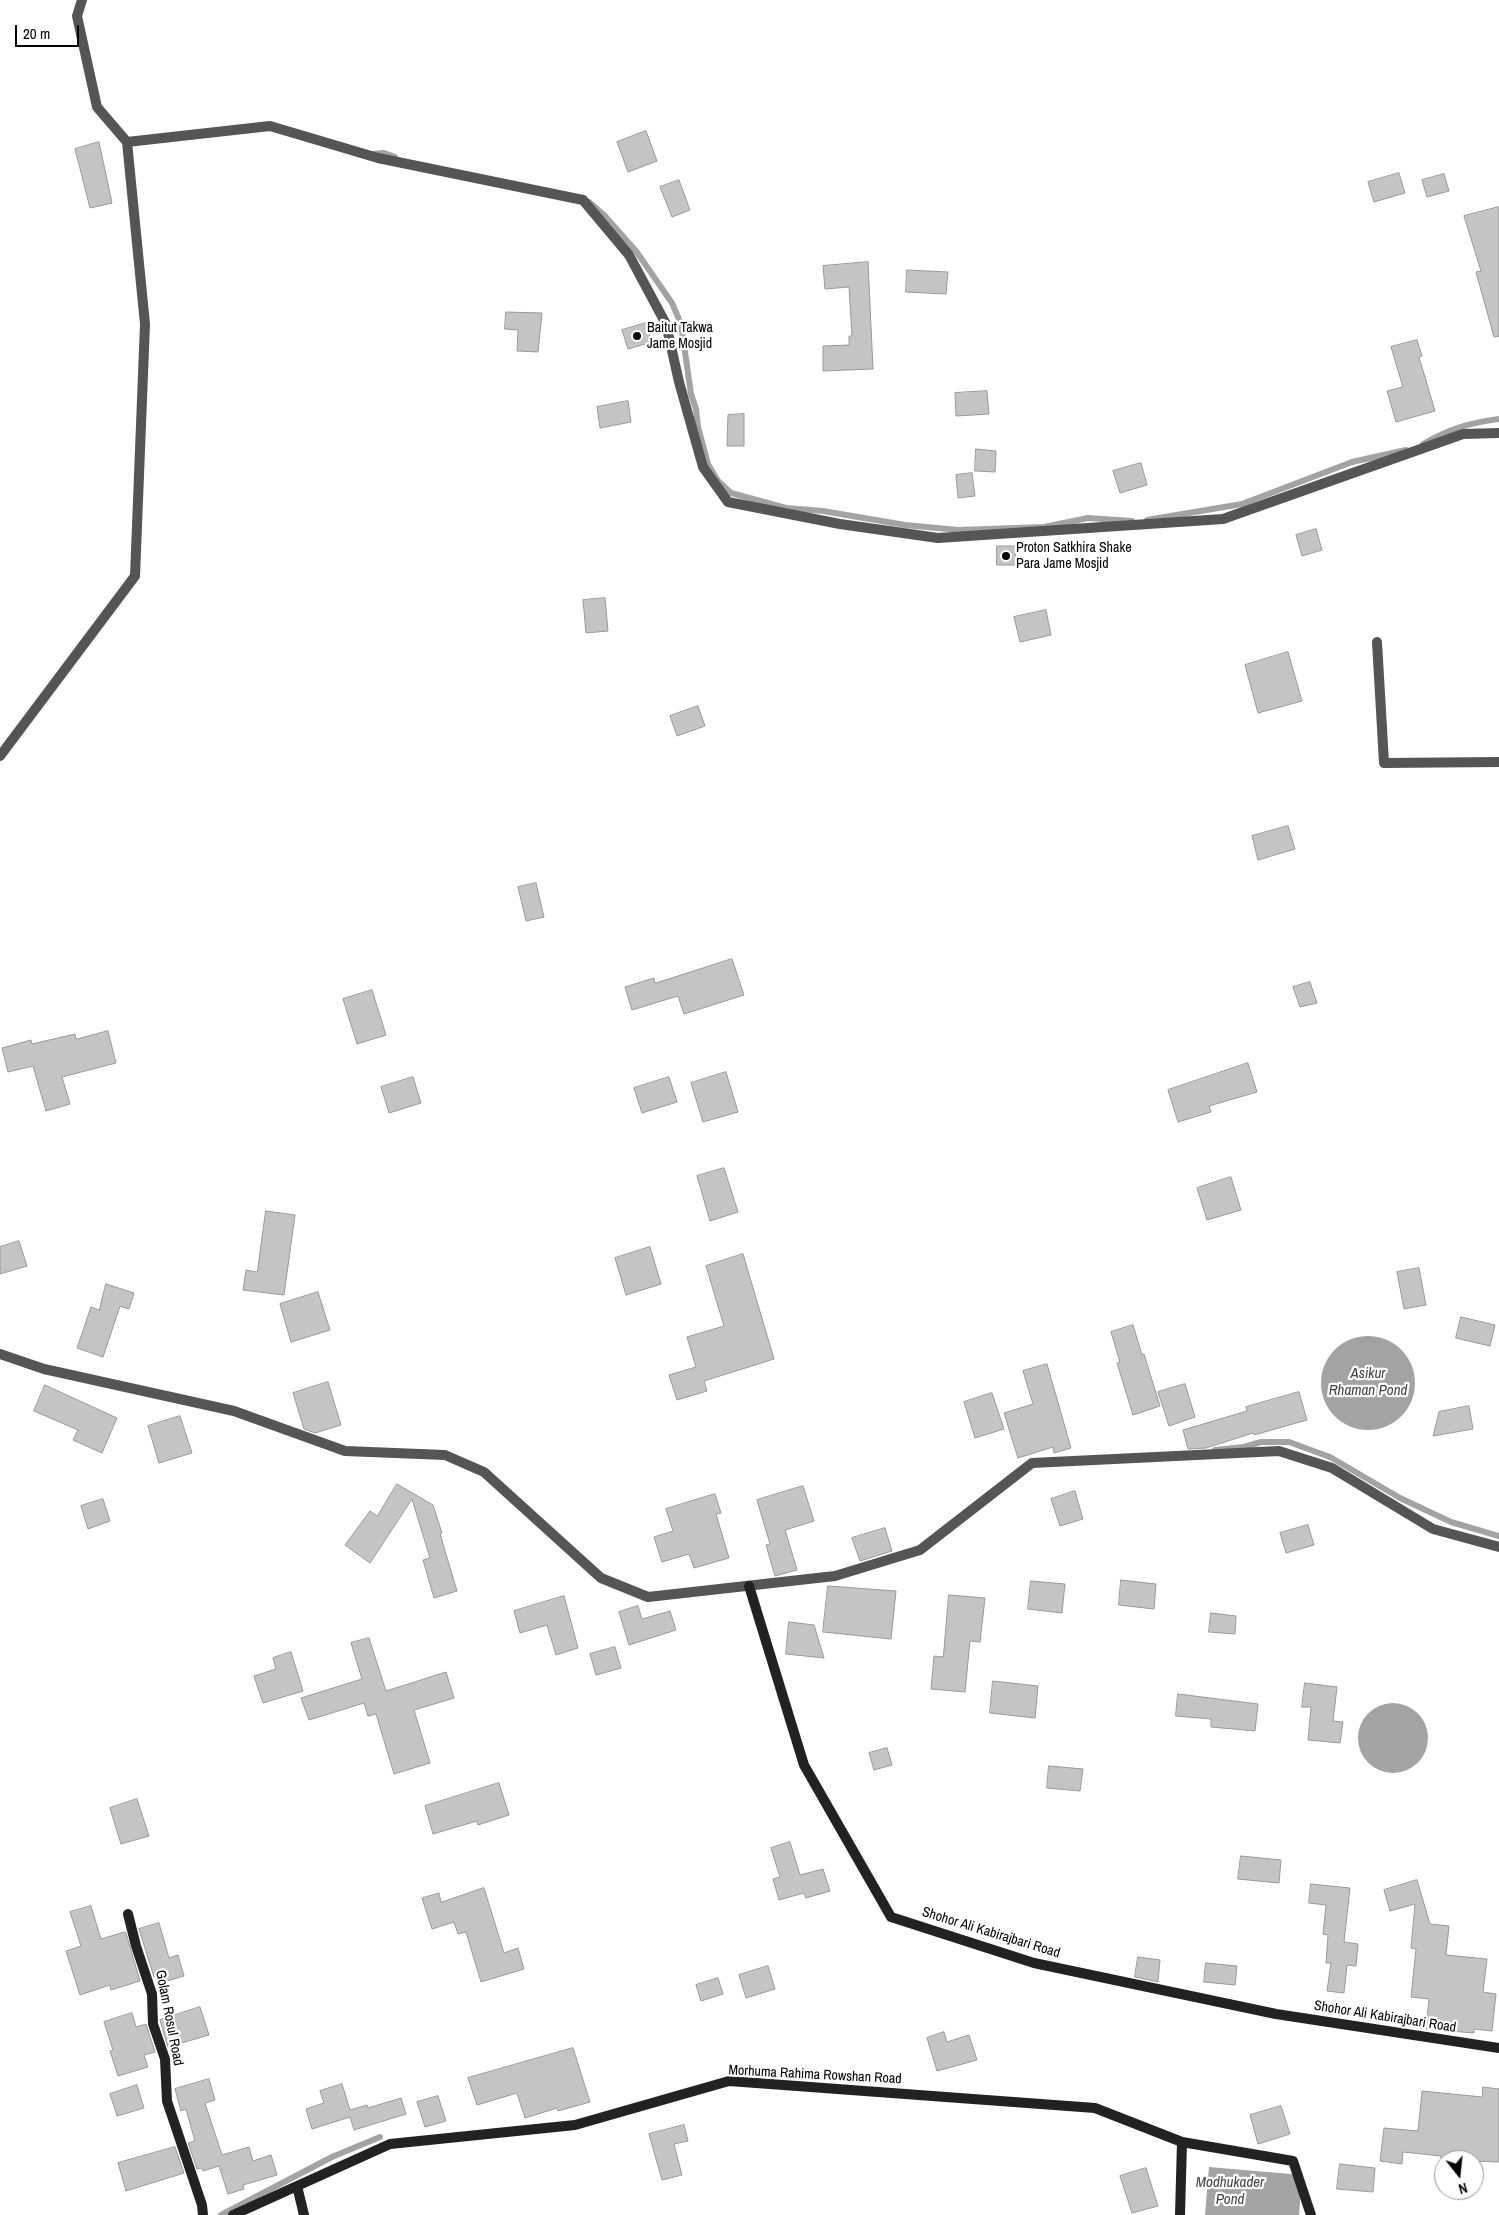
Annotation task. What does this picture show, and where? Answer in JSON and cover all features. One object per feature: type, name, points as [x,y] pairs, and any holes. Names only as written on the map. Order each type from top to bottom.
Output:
[{"type":"street","points":[[0,756],[135,576],[145,324],[127,142],[97,107],[78,16],[82,0]]},
{"type":"street","points":[[127,142],[270,126],[378,158],[583,200],[630,255],[666,324],[679,382],[703,467],[728,502],[840,524],[938,538],[1223,519],[1463,434],[1499,433]]},
{"type":"street","points":[[1377,642],[1384,763],[1499,762]]},
{"type":"street","points":[[0,1354],[44,1369],[234,1411],[345,1451],[445,1455],[484,1472],[601,1578],[648,1597],[834,1576],[920,1550],[1032,1464],[1279,1451],[1332,1468],[1433,1529],[1499,1546]]},
{"type":"street","name":"Shohor Ali Kabirajbari Road","points":[[749,1586],[804,1764],[891,1917],[1043,1965],[1276,2014],[1499,2048]]},
{"type":"street","name":"Golam Rosul Road","points":[[128,1914],[136,1946],[152,1994],[153,2024],[165,2059],[167,2101],[202,2205],[203,2215]]},
{"type":"street","name":"Morhuma Rahima Rowshan Road","points":[[234,2215],[390,2144],[576,2125],[729,2081],[1095,2108],[1182,2142],[1293,2161],[1311,2215]]},
{"type":"street","points":[[1180,2215],[1182,2142]]},
{"type":"street","points":[[297,2186],[304,2215]]},
{"type":"water","name":"Asikur Rhaman Pond","points":[[1368,1336],[1386,1340],[1401,1350],[1411,1365],[1415,1383],[1411,1401],[1401,1416],[1386,1426],[1368,1430],[1350,1426],[1335,1416],[1325,1401],[1321,1383],[1325,1365],[1335,1350],[1350,1340]]},
{"type":"water","points":[[1393,1703],[1406,1706],[1418,1713],[1425,1725],[1428,1738],[1425,1751],[1418,1763],[1406,1770],[1393,1773],[1380,1770],[1368,1763],[1361,1751],[1358,1738],[1361,1725],[1368,1713],[1380,1706]]},
{"type":"water","name":"Modhukader Pond","points":[[1209,2167],[1302,2175],[1299,2215],[1205,2215]]},
{"type":"building","points":[[646,131],[657,161],[628,172],[617,142]]},
{"type":"building","points":[[99,142],[112,203],[90,208],[75,149]]},
{"type":"building","points":[[1399,173],[1405,193],[1374,202],[1368,182]]},
{"type":"building","points":[[1444,174],[1449,191],[1427,197],[1422,180]]},
{"type":"building","points":[[679,180],[690,210],[672,217],[660,187]]},
{"type":"building","points":[[1499,207],[1499,336],[1494,337],[1476,272],[1481,271],[1464,216]]},
{"type":"building","points":[[868,262],[873,369],[823,371],[823,346],[849,345],[849,336],[852,336],[849,287],[825,289],[823,266]]},
{"type":"building","points":[[907,270],[948,272],[946,294],[906,292]]},
{"type":"building","points":[[506,312],[542,313],[538,352],[517,351],[518,330],[505,329]]},
{"type":"building","name":"Baitut Takwa Jame Mosjid","points":[[646,323],[652,342],[628,349],[622,330]]},
{"type":"building","points":[[1417,340],[1422,356],[1419,357],[1435,411],[1396,422],[1387,391],[1403,387],[1391,347]]},
{"type":"building","points":[[987,391],[989,414],[956,416],[955,393]]},
{"type":"building","points":[[628,401],[631,422],[600,428],[597,407]]},
{"type":"building","points":[[744,414],[744,446],[727,446],[728,415]]},
{"type":"building","points":[[976,449],[996,451],[995,472],[975,471]]},
{"type":"building","points":[[1141,463],[1147,485],[1120,493],[1113,471]]},
{"type":"building","points":[[972,473],[975,496],[958,498],[956,475]]},
{"type":"building","points":[[1316,529],[1322,550],[1302,556],[1296,535]]},
{"type":"building","name":"Proton Satkhira Shake Para Jame Mosjid","points":[[997,546],[1016,546],[1015,565],[997,565]]},
{"type":"building","points":[[605,598],[608,631],[586,633],[583,600]]},
{"type":"building","points":[[1046,610],[1051,635],[1020,642],[1014,617]]},
{"type":"building","points":[[1288,652],[1302,701],[1258,713],[1245,665]]},
{"type":"building","points":[[698,706],[705,726],[677,736],[670,716]]},
{"type":"building","points":[[1288,826],[1295,849],[1258,860],[1252,836]]},
{"type":"building","points":[[536,883],[544,917],[526,921],[518,887]]},
{"type":"building","points":[[732,959],[744,995],[684,1014],[678,996],[632,1010],[625,987],[654,978],[655,983]]},
{"type":"building","points":[[1310,982],[1317,1003],[1300,1007],[1293,987]]},
{"type":"building","points":[[372,990],[386,1035],[357,1044],[343,999]]},
{"type":"building","points":[[108,1031],[116,1063],[62,1077],[70,1104],[46,1111],[33,1066],[8,1072],[2,1048],[31,1040],[32,1044],[75,1034],[76,1039]]},
{"type":"building","points":[[1248,1063],[1257,1092],[1209,1106],[1211,1112],[1178,1122],[1168,1090]]},
{"type":"building","points":[[726,1072],[738,1112],[703,1122],[691,1083]]},
{"type":"building","points":[[413,1077],[421,1103],[389,1113],[381,1087]]},
{"type":"building","points":[[669,1077],[677,1102],[642,1113],[634,1088]]},
{"type":"building","points":[[724,1168],[738,1212],[710,1221],[697,1176]]},
{"type":"building","points":[[1231,1177],[1241,1210],[1207,1220],[1197,1188]]},
{"type":"building","points":[[266,1211],[295,1215],[284,1295],[243,1290],[246,1270],[257,1272]]},
{"type":"building","points":[[19,1241],[27,1266],[0,1274],[0,1247]]},
{"type":"building","points":[[650,1247],[661,1284],[626,1295],[615,1258]]},
{"type":"building","points":[[743,1254],[774,1359],[704,1381],[707,1391],[677,1400],[669,1375],[696,1367],[687,1337],[724,1326],[706,1266]]},
{"type":"building","points":[[1419,1268],[1426,1305],[1404,1309],[1397,1272]]},
{"type":"building","points":[[106,1284],[134,1293],[129,1309],[120,1306],[103,1357],[77,1348],[91,1307],[99,1310]]},
{"type":"building","points":[[318,1292],[330,1330],[291,1342],[280,1304]]},
{"type":"building","points":[[1461,1317],[1495,1325],[1490,1346],[1456,1338]]},
{"type":"building","points":[[1133,1325],[1160,1406],[1133,1415],[1117,1363],[1120,1362],[1111,1332]]},
{"type":"building","points":[[1047,1364],[1071,1448],[1054,1453],[1053,1447],[1018,1458],[1004,1413],[1033,1404],[1023,1371]]},
{"type":"building","points":[[328,1382],[341,1425],[315,1433],[304,1429],[293,1393]]},
{"type":"building","points":[[1185,1384],[1195,1417],[1169,1426],[1158,1392]]},
{"type":"building","points":[[45,1385],[117,1418],[102,1453],[73,1440],[78,1430],[34,1411]]},
{"type":"building","points":[[1299,1392],[1307,1420],[1254,1435],[1253,1433],[1206,1448],[1188,1449],[1183,1430],[1247,1411],[1246,1407]]},
{"type":"building","points":[[992,1393],[1004,1429],[975,1438],[964,1402]]},
{"type":"building","points":[[1469,1406],[1473,1429],[1433,1436],[1439,1412]]},
{"type":"building","points":[[180,1416],[192,1453],[159,1463],[148,1426]]},
{"type":"building","points":[[397,1484],[433,1505],[457,1591],[434,1598],[423,1560],[430,1558],[412,1499],[370,1563],[345,1545],[370,1511],[377,1516]]},
{"type":"building","points":[[803,1486],[814,1521],[785,1530],[797,1570],[775,1576],[766,1545],[770,1544],[757,1500]]},
{"type":"building","points":[[1075,1491],[1083,1519],[1060,1526],[1051,1499]]},
{"type":"building","points":[[715,1494],[721,1513],[716,1514],[729,1558],[694,1568],[689,1554],[662,1562],[654,1537],[673,1531],[666,1509]]},
{"type":"building","points":[[103,1499],[110,1521],[88,1529],[81,1506]]},
{"type":"building","points":[[1308,1525],[1314,1545],[1286,1553],[1280,1533]]},
{"type":"building","points":[[885,1528],[892,1551],[860,1561],[852,1538]]},
{"type":"building","points":[[1121,1580],[1156,1584],[1154,1609],[1119,1605]]},
{"type":"building","points":[[1031,1581],[1065,1584],[1062,1613],[1028,1609]]},
{"type":"building","points":[[828,1586],[896,1591],[891,1639],[823,1632]]},
{"type":"building","points":[[949,1595],[985,1598],[980,1642],[970,1641],[965,1692],[931,1689],[934,1656],[943,1657]]},
{"type":"building","points":[[564,1596],[578,1648],[556,1655],[547,1625],[520,1633],[514,1611]]},
{"type":"building","points":[[638,1606],[642,1619],[670,1611],[676,1630],[629,1645],[619,1612]]},
{"type":"building","points":[[1211,1613],[1236,1616],[1235,1634],[1209,1632]]},
{"type":"building","points":[[789,1622],[814,1625],[824,1658],[786,1654]]},
{"type":"building","points":[[369,1638],[386,1691],[446,1672],[454,1698],[414,1710],[430,1763],[394,1774],[376,1714],[368,1716],[364,1703],[309,1720],[301,1698],[362,1679],[351,1643]]},
{"type":"building","points":[[615,1647],[621,1668],[596,1675],[590,1654]]},
{"type":"building","points":[[291,1652],[303,1691],[263,1703],[254,1676],[276,1669],[273,1658]]},
{"type":"building","points":[[993,1681],[1038,1686],[1035,1718],[990,1713]]},
{"type":"building","points":[[1305,1683],[1337,1687],[1333,1721],[1343,1722],[1340,1743],[1308,1740],[1311,1707],[1302,1707]]},
{"type":"building","points":[[1178,1694],[1258,1704],[1255,1731],[1211,1727],[1211,1719],[1176,1716]]},
{"type":"building","points":[[887,1748],[892,1765],[874,1770],[869,1753]]},
{"type":"building","points":[[1049,1766],[1083,1769],[1080,1791],[1047,1788]]},
{"type":"building","points":[[499,1783],[509,1815],[478,1825],[477,1821],[433,1834],[425,1806]]},
{"type":"building","points":[[137,1799],[149,1836],[121,1844],[110,1808]]},
{"type":"building","points":[[790,1842],[800,1875],[823,1869],[830,1891],[806,1898],[804,1893],[779,1900],[773,1879],[780,1877],[771,1848]]},
{"type":"building","points":[[1241,1856],[1281,1860],[1279,1883],[1238,1879]]},
{"type":"building","points":[[1417,1880],[1430,1924],[1449,1926],[1446,1955],[1487,1959],[1483,1992],[1496,1994],[1492,2031],[1474,2029],[1474,2033],[1426,2029],[1429,1999],[1411,1997],[1416,1949],[1411,1948],[1415,1904],[1390,1911],[1384,1890]]},
{"type":"building","points":[[1311,1884],[1350,1888],[1344,1942],[1358,1944],[1356,1966],[1347,1965],[1344,1993],[1327,1991],[1331,1963],[1326,1963],[1328,1935],[1323,1934],[1326,1905],[1309,1903]]},
{"type":"building","points":[[484,1888],[504,1953],[518,1948],[524,1969],[481,1982],[466,1932],[458,1934],[454,1922],[432,1929],[422,1898],[439,1893],[441,1902]]},
{"type":"building","points":[[91,1906],[101,1939],[126,1933],[140,1981],[111,1990],[110,1985],[80,1995],[66,1951],[81,1946],[70,1912]]},
{"type":"building","points":[[159,1923],[169,1958],[178,1955],[184,1976],[167,1981],[165,1973],[154,1977],[139,1929]]},
{"type":"building","points":[[1138,1957],[1160,1960],[1158,1982],[1135,1977]]},
{"type":"building","points":[[1206,1963],[1237,1966],[1235,1985],[1204,1982]]},
{"type":"building","points":[[768,1966],[775,1989],[746,1998],[739,1975]]},
{"type":"building","points":[[718,1978],[723,1994],[701,2001],[696,1985]]},
{"type":"building","points":[[200,2007],[209,2035],[168,2047],[160,2020]]},
{"type":"building","points":[[132,2013],[136,2027],[146,2024],[155,2052],[144,2055],[148,2067],[118,2076],[110,2051],[113,2050],[104,2022]]},
{"type":"building","points":[[944,2032],[947,2042],[969,2035],[977,2060],[937,2071],[927,2038]]},
{"type":"building","points":[[573,2048],[590,2102],[558,2111],[557,2108],[525,2118],[517,2093],[477,2105],[468,2078]]},
{"type":"building","points":[[209,2079],[215,2100],[205,2103],[222,2155],[249,2147],[253,2161],[271,2155],[277,2175],[243,2185],[244,2189],[228,2194],[219,2166],[203,2171],[202,2168],[197,2169],[188,2143],[195,2141],[186,2109],[181,2111],[175,2089]]},
{"type":"building","points":[[342,2084],[350,2110],[367,2105],[368,2108],[401,2098],[406,2114],[354,2130],[350,2117],[312,2129],[306,2109],[324,2103],[320,2091]]},
{"type":"building","points":[[137,2085],[144,2108],[117,2116],[110,2094]]},
{"type":"building","points":[[1483,2087],[1499,2089],[1499,2162],[1484,2161],[1484,2150],[1434,2150],[1434,2155],[1403,2152],[1402,2164],[1380,2161],[1384,2128],[1418,2131],[1422,2091],[1482,2097]]},
{"type":"building","points":[[438,2096],[446,2121],[425,2127],[417,2102]]},
{"type":"building","points":[[1281,2106],[1290,2134],[1258,2144],[1250,2115]]},
{"type":"building","points":[[684,2125],[688,2141],[674,2144],[682,2175],[662,2180],[649,2134]]},
{"type":"building","points":[[175,2147],[184,2173],[126,2191],[118,2163]]},
{"type":"building","points":[[1340,2164],[1375,2168],[1373,2192],[1337,2189]]},
{"type":"building","points":[[1146,2168],[1158,2206],[1132,2213],[1120,2176]]},
{"type":"waterway","points":[[373,154],[384,153],[395,157]]},
{"type":"waterway","points":[[589,202],[604,215],[636,251],[672,303],[681,324],[691,394],[708,464],[718,481],[731,493],[786,508],[823,511],[905,525],[958,530],[1044,527],[1088,518],[1132,521]]},
{"type":"waterway","points":[[1423,444],[1460,427],[1499,419]]},
{"type":"waterway","points":[[1147,520],[1242,504],[1352,462],[1406,450]]},
{"type":"waterway","points":[[1215,1450],[1244,1447],[1261,1442],[1289,1442],[1330,1457],[1400,1498],[1451,1522],[1499,1536]]},
{"type":"waterway","points":[[221,2215],[332,2157],[380,2137]]},
{"type":"place","name":"Baitut Takwa Jame Mosjid","points":[[637,336]]},
{"type":"place","name":"Proton Satkhira Shake Para Jame Mosjid","points":[[1006,556]]}]
